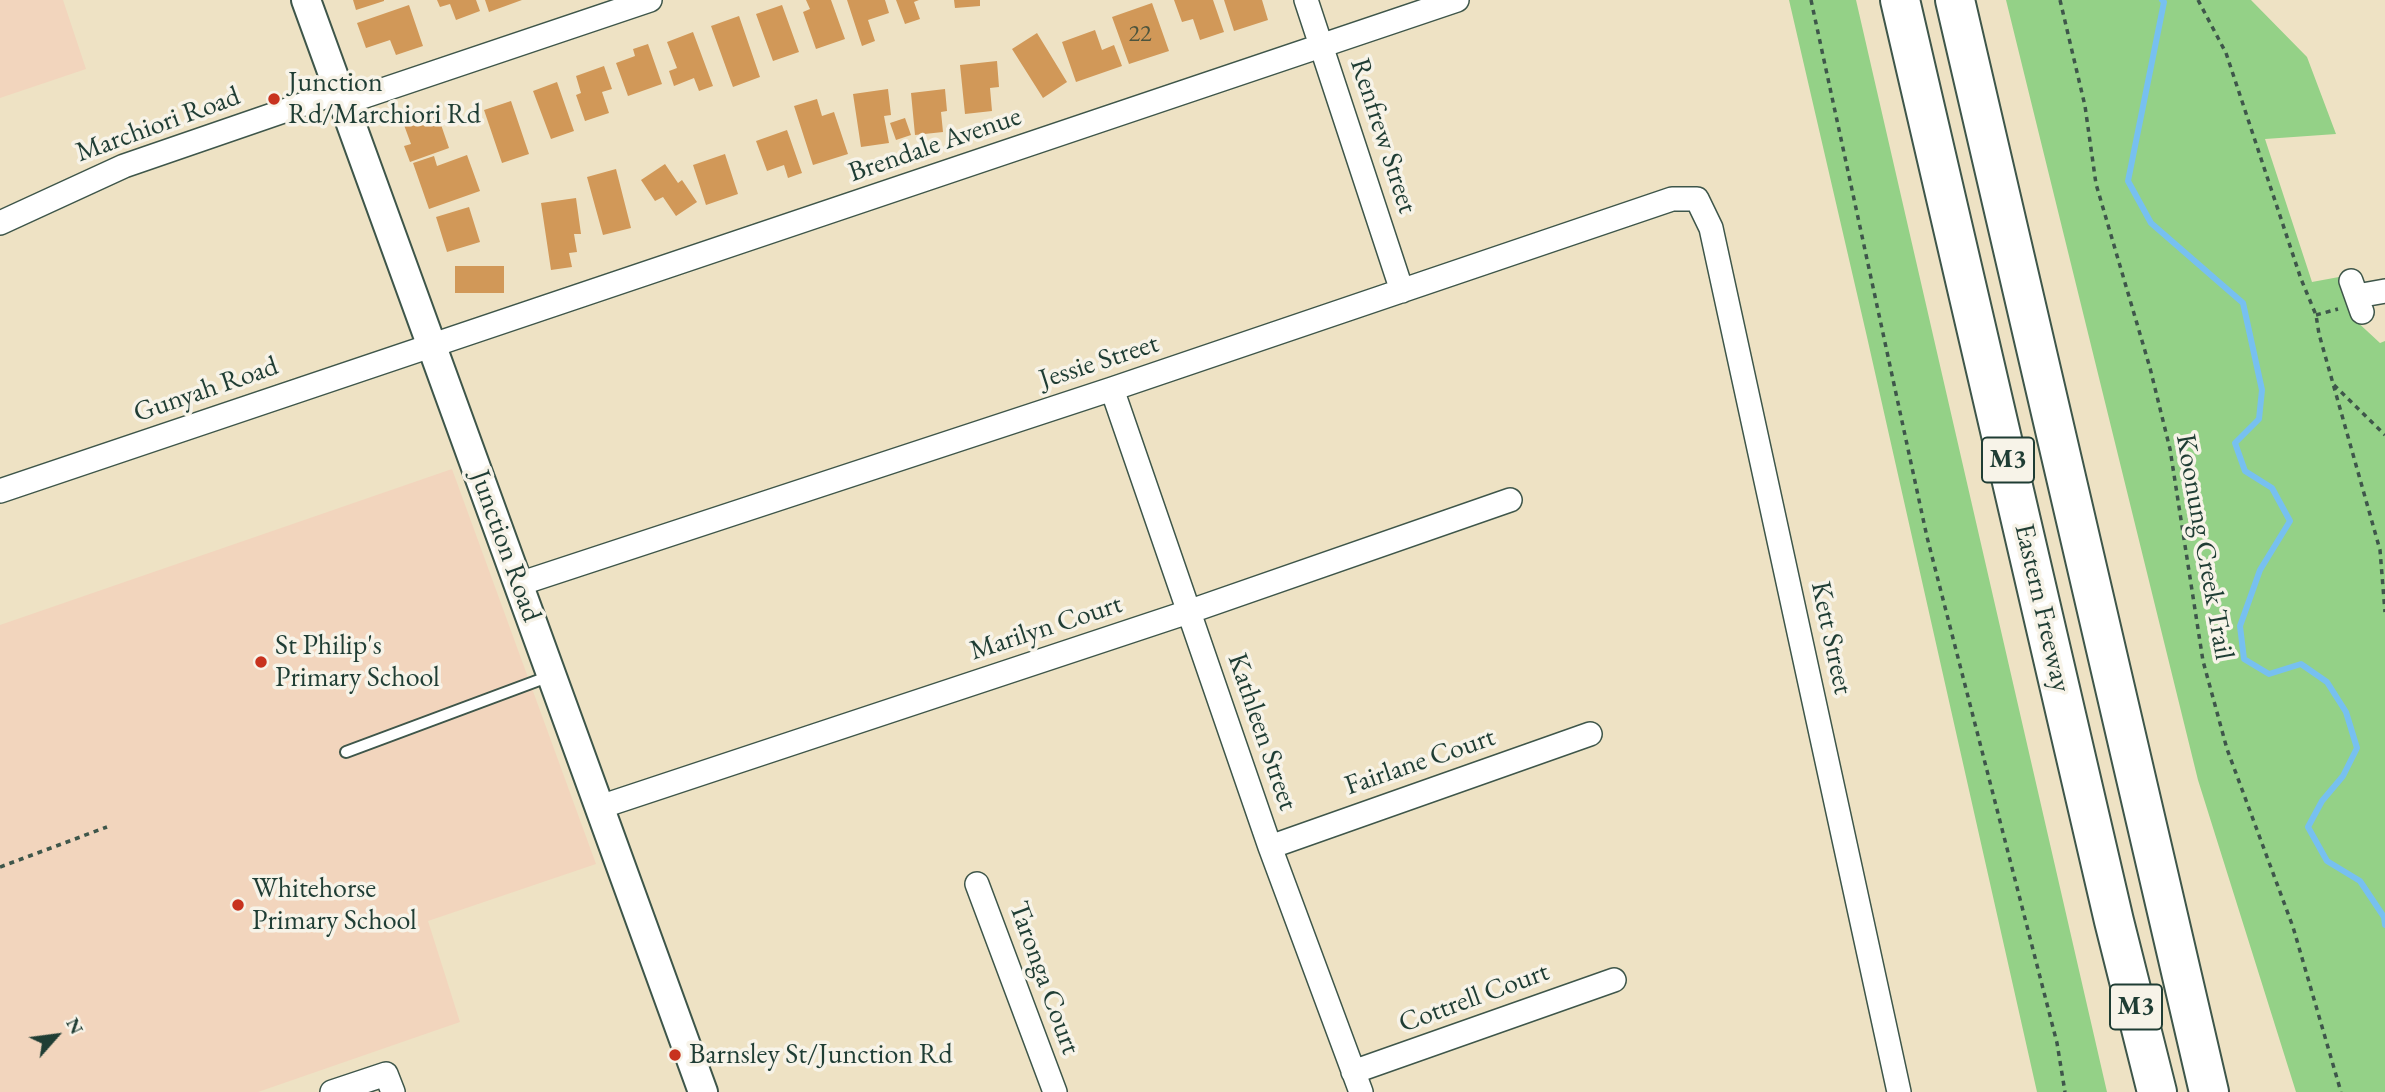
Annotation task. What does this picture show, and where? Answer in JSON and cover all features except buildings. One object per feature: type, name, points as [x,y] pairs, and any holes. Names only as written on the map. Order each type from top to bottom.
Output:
[{"type":"highway","name":"Eastern Freeway","points":[[1900,0],[2155,1092]]},
{"type":"highway","name":"Eastern Freeway","points":[[1955,0],[2209,1092]]},
{"type":"highway","points":[[2161,890],[2230,1092]]},
{"type":"street","name":"Junction Road","points":[[306,0],[703,1092]]},
{"type":"street","name":"Marchiori Road","points":[[0,223],[124,166],[650,0]]},
{"type":"street","name":"Renfrew Street","points":[[1306,0],[1402,291]]},
{"type":"street","name":"Brendale Avenue","points":[[432,346],[1457,0]]},
{"type":"street","name":"Jessie Street","points":[[519,584],[1112,390],[1672,199],[1697,200]]},
{"type":"street","name":"Kett Street","points":[[1697,200],[1711,228],[1899,1092]]},
{"type":"street","points":[[2357,296],[2385,291]]},
{"type":"street","name":"Gunyah Road","points":[[0,491],[432,346]]},
{"type":"street","name":"Kathleen Street","points":[[1112,390],[1270,847],[1357,1082]]},
{"type":"street","name":"Marilyn Court","points":[[600,807],[1188,612],[1510,500]]},
{"type":"street","name":"Fairlane Court","points":[[1270,847],[1590,734]]},
{"type":"street","name":"Taronga Court","points":[[977,884],[1055,1092]]},
{"type":"street","name":"Cottrell Court","points":[[1357,1082],[1614,980]]},
{"type":"street","points":[[332,1092],[389,1083]]},
{"type":"lane","points":[[346,752],[552,675]]},
{"type":"path","points":[[1811,0],[1927,537],[2053,1030],[2066,1092]]},
{"type":"path","name":"Koonung Creek Trail","points":[[2060,0],[2085,106],[2096,184],[2150,368],[2170,449],[2203,661],[2227,749],[2293,927],[2341,1092]]},
{"type":"path","points":[[2199,0],[2226,53],[2301,278],[2316,315],[2380,550],[2385,612]]},
{"type":"path","points":[[2333,385],[2385,435]]},
{"type":"path","points":[[0,867],[107,827]]},
{"type":"shaded area","points":[[0,0],[63,0],[86,69],[0,98]]},
{"type":"shaded area","points":[[452,469],[596,864],[428,921],[460,1022],[258,1092],[0,1092],[0,625]]},
{"type":"green space","points":[[1789,0],[1856,0],[2107,1092],[2037,1092]]},
{"type":"green space","points":[[2006,0],[2251,0],[2307,57],[2336,134],[2265,139],[2312,282],[2339,277],[2353,318],[2380,343],[2385,341],[2385,1092],[2296,1092],[2198,780]]},
{"type":"waterway","points":[[2162,0],[2164,2],[2128,181],[2151,223],[2243,303],[2262,390],[2259,419],[2235,443],[2245,471],[2272,488],[2290,521],[2260,570],[2240,626],[2244,659],[2269,674],[2301,664],[2327,682],[2346,712],[2357,748],[2343,776],[2322,801],[2308,827],[2327,861],[2360,881],[2384,917],[2385,925]]},
{"type":"place","name":"Junction Rd/Marchiori Rd","points":[[274,99]]},
{"type":"place","name":"St Philip's Primary School","points":[[261,662]]},
{"type":"place","name":"Whitehorse Primary School","points":[[238,905]]},
{"type":"place","name":"Barnsley St/Junction Rd","points":[[675,1055]]}]
